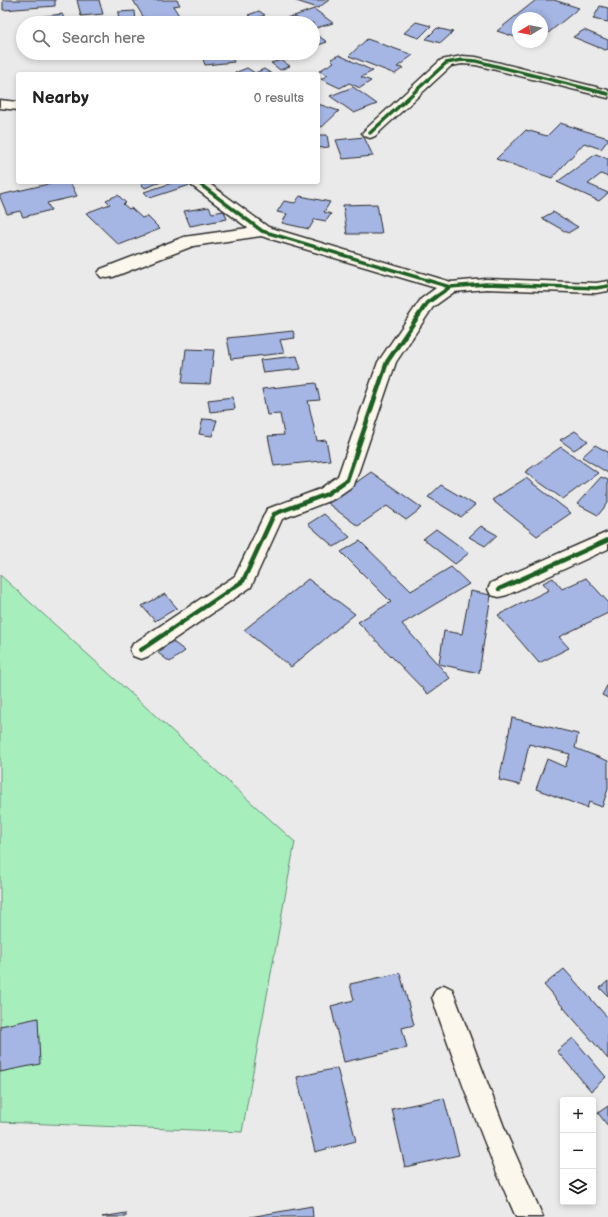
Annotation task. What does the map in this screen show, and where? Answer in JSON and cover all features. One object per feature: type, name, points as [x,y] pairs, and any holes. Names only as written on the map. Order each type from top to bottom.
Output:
[{"type":"street","points":[[370,133],[446,63],[462,60],[476,61],[608,94]]},
{"type":"street","points":[[0,104],[16,106]]},
{"type":"street","points":[[200,184],[262,231],[450,287],[486,284],[596,288],[608,286]]},
{"type":"street","points":[[107,273],[190,241],[262,231]]},
{"type":"street","points":[[141,650],[243,581],[274,514],[327,494],[347,480],[387,362],[427,303],[450,287]]},
{"type":"street","points":[[499,589],[608,540]]},
{"type":"lane","points":[[444,997],[481,1102],[514,1183],[530,1217]]},
{"type":"green space","points":[[0,575],[295,842],[242,1132],[0,1122]]},
{"type":"building","points":[[3,0],[55,0],[55,6],[3,10]]},
{"type":"building","points":[[77,0],[99,0],[103,14],[81,16]]},
{"type":"building","points":[[133,0],[177,0],[180,5],[173,6],[179,16],[143,16]]},
{"type":"building","points":[[293,0],[329,0],[318,8]]},
{"type":"building","points":[[536,0],[554,0],[579,8],[548,33],[548,12],[521,12]]},
{"type":"building","points":[[600,6],[608,8],[608,22],[593,19]]},
{"type":"building","points":[[314,9],[333,23],[320,27],[320,16],[294,16]]},
{"type":"building","points":[[135,11],[135,16],[118,16],[118,12]]},
{"type":"building","points":[[259,11],[265,15],[250,16],[248,15]]},
{"type":"building","points":[[62,14],[63,16],[46,16]]},
{"type":"building","points":[[512,19],[512,36],[497,31]]},
{"type":"building","points":[[416,22],[431,26],[419,38],[404,33]]},
{"type":"building","points":[[437,28],[453,32],[441,43],[426,39]]},
{"type":"building","points":[[584,30],[608,40],[608,49],[605,50],[573,37]]},
{"type":"building","points":[[320,37],[327,42],[320,45]]},
{"type":"building","points":[[367,39],[413,55],[397,67],[403,68],[395,74],[349,56]]},
{"type":"building","points":[[339,55],[373,71],[361,77],[371,81],[360,88],[349,83],[340,88],[321,79],[328,75],[319,71],[334,62],[331,59]]},
{"type":"building","points":[[203,60],[233,60],[234,62],[205,65]]},
{"type":"building","points":[[281,60],[290,66],[280,70],[271,63]]},
{"type":"building","points":[[247,68],[253,72],[237,72]]},
{"type":"building","points":[[264,69],[269,72],[257,72]]},
{"type":"building","points":[[353,87],[377,104],[354,113],[330,96]]},
{"type":"building","points":[[320,105],[339,111],[322,127],[320,126]]},
{"type":"building","points":[[560,123],[608,138],[608,140],[601,149],[584,143],[552,178],[496,159],[526,130],[547,136]]},
{"type":"building","points":[[320,135],[327,135],[329,147],[320,148]]},
{"type":"building","points":[[364,137],[373,156],[343,159],[336,140]]},
{"type":"building","points":[[596,154],[608,159],[608,177],[601,174],[588,184],[608,193],[599,201],[557,182]]},
{"type":"building","points":[[48,184],[71,184],[77,196],[47,203],[51,210],[23,217],[20,211],[7,214],[0,195]]},
{"type":"building","points":[[141,184],[156,184],[145,188]]},
{"type":"building","points":[[169,184],[190,185],[150,198],[144,192]]},
{"type":"building","points":[[118,195],[126,203],[123,204],[129,209],[131,208],[142,218],[147,216],[160,229],[119,245],[86,213],[110,204],[106,200]]},
{"type":"building","points":[[300,196],[330,202],[324,212],[331,214],[326,221],[315,219],[309,229],[282,223],[287,214],[277,212],[284,201],[295,203]]},
{"type":"building","points":[[377,204],[382,234],[347,234],[343,205]]},
{"type":"building","points":[[209,207],[212,213],[224,211],[227,219],[190,226],[184,211]]},
{"type":"building","points":[[553,212],[578,227],[568,233],[542,218]]},
{"type":"building","points":[[293,331],[295,338],[280,340],[284,353],[231,359],[227,338]]},
{"type":"building","points":[[186,349],[214,350],[210,384],[182,383]]},
{"type":"building","points":[[297,356],[301,369],[263,373],[260,360]]},
{"type":"building","points":[[316,383],[320,400],[308,401],[317,441],[326,440],[330,460],[274,466],[268,436],[284,435],[280,414],[267,415],[262,389]]},
{"type":"building","points":[[233,397],[235,409],[210,412],[208,400]]},
{"type":"building","points":[[203,419],[217,420],[212,436],[199,434]]},
{"type":"building","points":[[575,431],[588,441],[574,450],[560,440]]},
{"type":"building","points":[[595,445],[608,452],[608,473],[582,457]]},
{"type":"building","points":[[561,447],[598,473],[563,499],[525,472]]},
{"type":"building","points":[[371,472],[422,508],[406,520],[387,506],[358,526],[327,503]]},
{"type":"building","points":[[601,477],[608,480],[608,503],[598,515],[577,504]]},
{"type":"building","points":[[526,478],[571,513],[537,536],[492,500]]},
{"type":"building","points":[[441,485],[475,505],[461,517],[428,497]]},
{"type":"building","points":[[324,514],[350,537],[334,547],[308,524]]},
{"type":"building","points":[[481,526],[497,535],[485,546],[469,537]]},
{"type":"building","points":[[436,529],[469,553],[455,564],[423,539]]},
{"type":"building","points":[[360,541],[411,591],[451,567],[469,584],[402,624],[450,678],[428,694],[358,622],[391,602],[341,552]]},
{"type":"building","points":[[553,578],[562,589],[586,578],[608,602],[608,613],[559,637],[569,648],[539,663],[498,615],[549,590],[543,583]]},
{"type":"building","points":[[308,579],[355,614],[291,667],[244,630]]},
{"type":"building","points":[[470,591],[491,595],[479,673],[439,664],[444,631],[462,634]]},
{"type":"building","points":[[165,594],[177,608],[155,621],[142,606]]},
{"type":"building","points":[[172,641],[185,651],[170,662],[158,653]]},
{"type":"building","points":[[608,684],[608,698],[602,695]]},
{"type":"building","points":[[512,718],[578,734],[575,748],[608,761],[608,789],[602,807],[589,802],[587,808],[536,789],[547,759],[565,767],[570,754],[529,744],[520,785],[499,780]]},
{"type":"building","points":[[564,969],[608,1018],[608,1059],[544,985]]},
{"type":"building","points":[[400,973],[414,1025],[402,1028],[407,1048],[344,1062],[331,1006],[354,1000],[350,984]]},
{"type":"building","points":[[608,981],[608,996],[600,988]]},
{"type":"building","points":[[38,1018],[40,1064],[0,1072],[0,1026]]},
{"type":"building","points":[[573,1038],[606,1077],[591,1091],[557,1051]]},
{"type":"building","points":[[337,1068],[356,1141],[315,1152],[297,1077]]},
{"type":"building","points":[[444,1098],[459,1155],[405,1167],[392,1109]]},
{"type":"building","points":[[608,1106],[608,1126],[598,1113]]},
{"type":"building","points":[[312,1206],[313,1217],[250,1217]]},
{"type":"building","points":[[126,1213],[126,1217],[102,1217]]},
{"type":"cycle path","points":[[370,133],[446,63],[462,60],[476,61],[608,94]]},
{"type":"cycle path","points":[[200,184],[262,231],[450,287]]},
{"type":"cycle path","points":[[141,650],[243,581],[274,514],[327,494],[347,480],[387,362],[427,303],[450,287],[486,284],[596,288],[608,286]]},
{"type":"cycle path","points":[[499,589],[608,540]]}]
